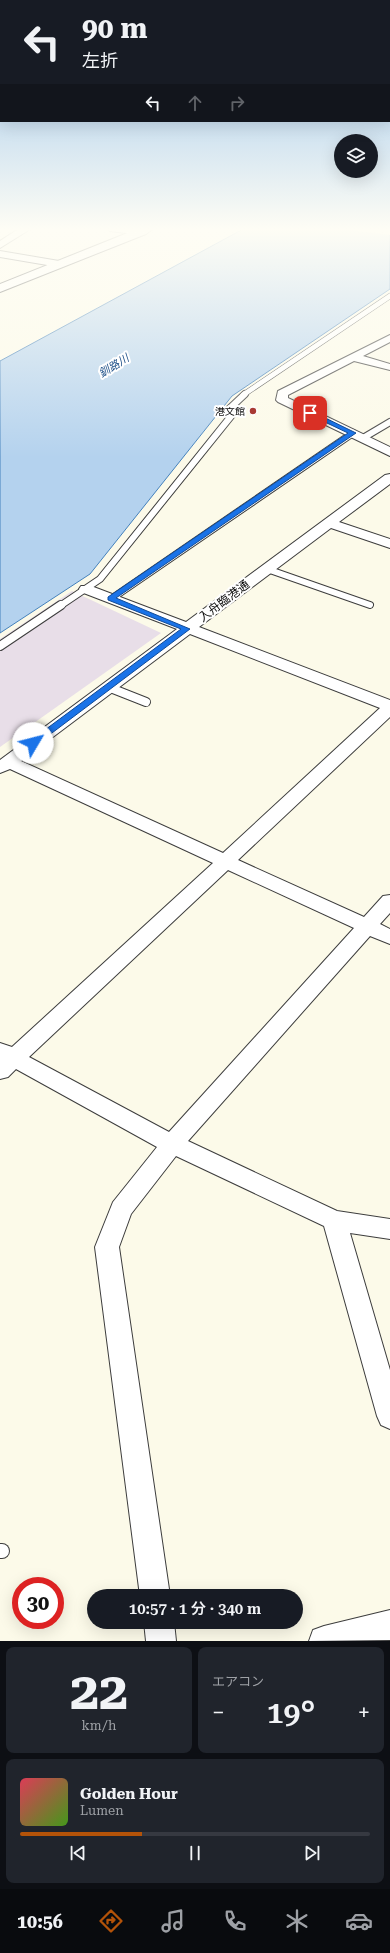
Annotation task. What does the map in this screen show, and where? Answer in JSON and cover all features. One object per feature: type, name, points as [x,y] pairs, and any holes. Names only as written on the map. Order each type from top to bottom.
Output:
[{"type":"street","points":[[388,449],[282,400],[282,393],[390,338]]},
{"type":"street","points":[[354,357],[390,368]]},
{"type":"street","name":"入舟臨港通","points":[[4,764],[390,478]]},
{"type":"street","points":[[328,523],[390,544]]},
{"type":"street","points":[[86,589],[390,707],[226,862],[4,1060],[172,1144],[334,1220],[390,1229]]},
{"type":"street","points":[[4,764],[226,862],[390,937]]},
{"type":"street","points":[[154,1589],[107,1247],[121,1209],[172,1144],[390,902]]},
{"type":"street","points":[[334,1220],[390,1416]]},
{"type":"street","points":[[324,1641],[390,1625]]},
{"type":"street","points":[[160,1629],[162,1641]]},
{"type":"lane","points":[[0,646],[100,580],[232,415],[229,409],[239,398],[377,305]]},
{"type":"lane","points":[[111,599],[358,435],[390,422]]},
{"type":"lane","points":[[267,569],[370,605]]},
{"type":"lane","points":[[108,687],[146,702]]},
{"type":"shaded area","points":[[72,591],[161,633],[0,747],[0,639]]},
{"type":"water","name":"釧路川","points":[[104,305],[367,305],[232,396],[90,574],[0,633],[0,361]]},
{"type":"place","name":"港文館","points":[[253,411]]},
{"type":"route","points":[[33,743],[186,629],[111,599],[353,433],[310,413]]}]
